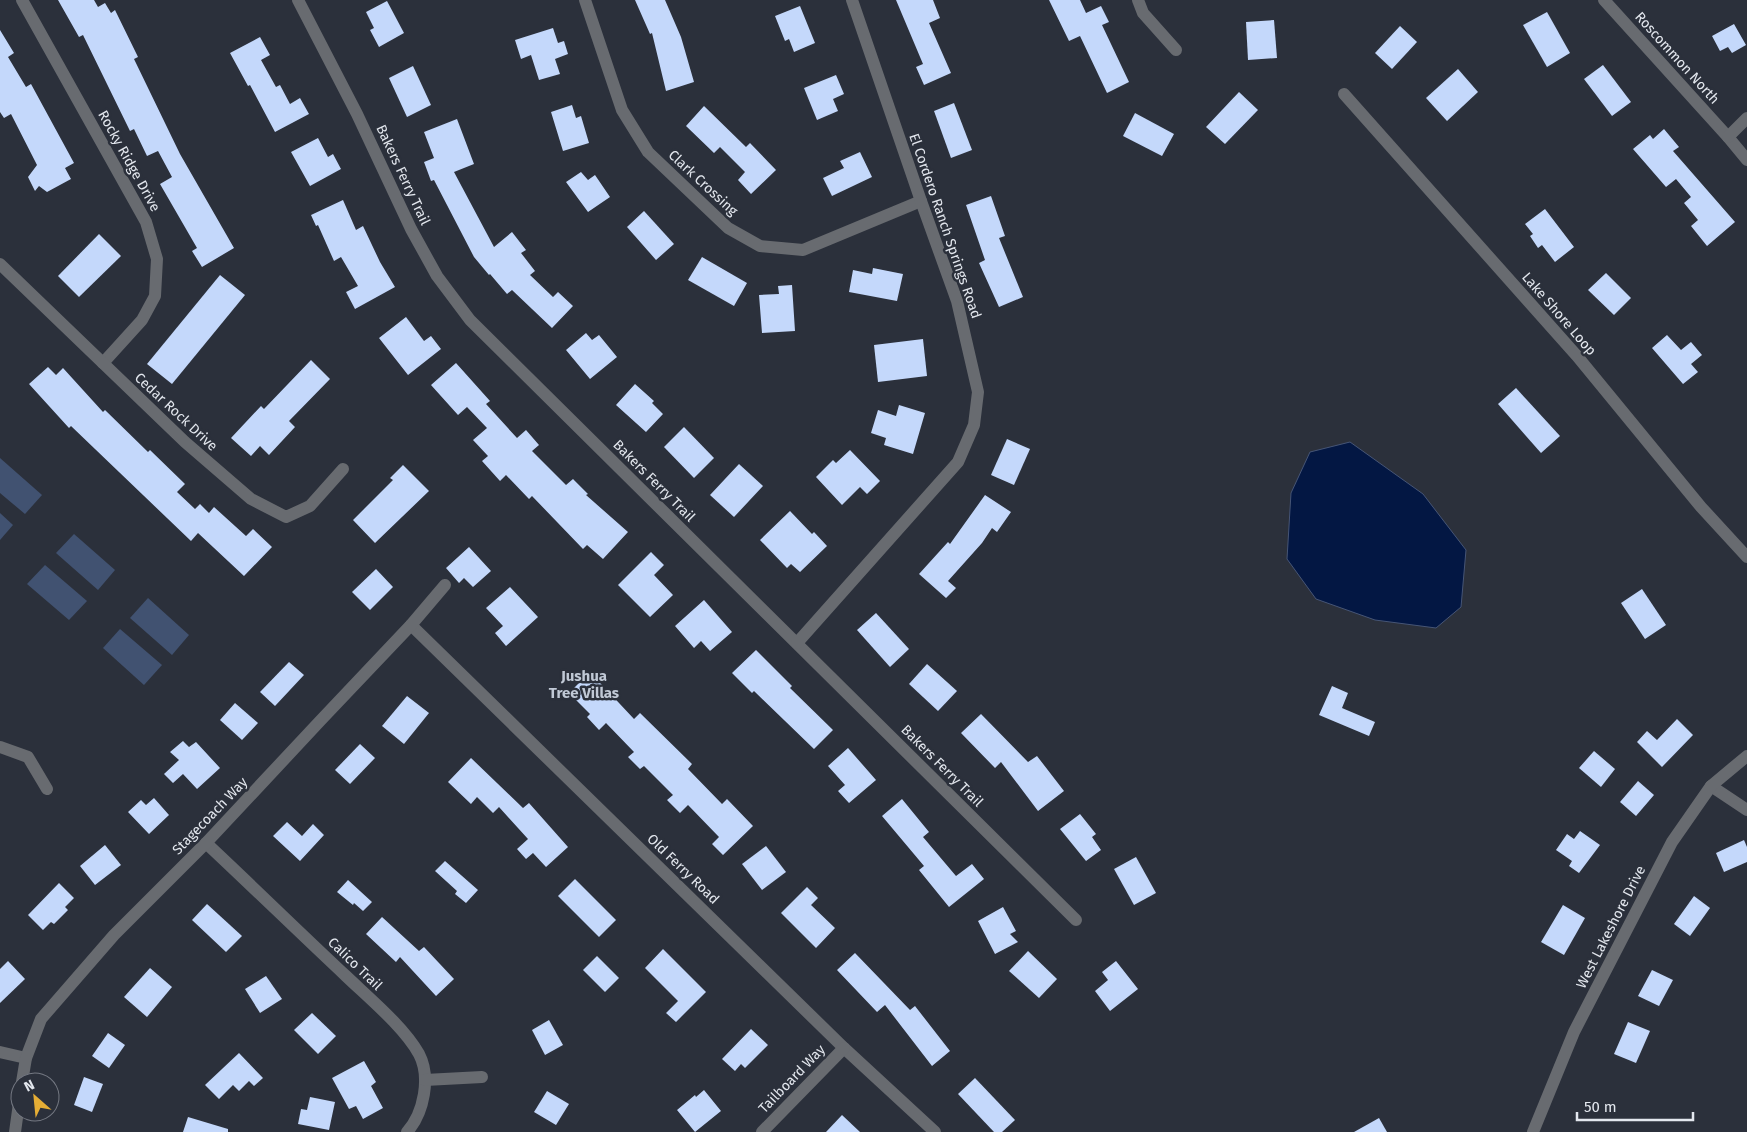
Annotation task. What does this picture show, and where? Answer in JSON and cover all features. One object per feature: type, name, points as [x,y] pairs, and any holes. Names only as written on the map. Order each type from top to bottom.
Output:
[{"type":"street","name":"Rocky Ridge Drive","points":[[22,0],[146,222],[157,259],[155,296],[142,320],[103,363]]},
{"type":"street","name":"Bakers Ferry Trail","points":[[298,0],[357,114],[411,229],[437,276],[470,320],[1076,920]]},
{"type":"street","name":"Clark Crossing","points":[[585,0],[622,110],[648,152],[728,228],[760,246],[803,250],[921,201]]},
{"type":"street","name":"El Cordero Ranch Springs Road","points":[[797,643],[958,462],[974,425],[978,392],[957,301],[852,0]]},
{"type":"street","points":[[1138,0],[1143,13],[1176,50]]},
{"type":"street","name":"Roscommon North","points":[[1604,0],[1747,160]]},
{"type":"street","name":"Lake Shore Loop","points":[[1344,94],[1577,356],[1701,507],[1747,557]]},
{"type":"street","points":[[1728,137],[1747,118]]},
{"type":"street","name":"Cedar Rock Drive","points":[[0,264],[185,442],[251,499],[286,517],[310,506],[343,469]]},
{"type":"street","name":"Stagecoach Way","points":[[24,1072],[26,1058],[40,1019],[114,935],[206,843],[411,625],[445,585]]},
{"type":"street","name":"Old Ferry Road","points":[[411,625],[844,1048],[935,1132]]},
{"type":"street","points":[[0,747],[28,757],[47,789]]},
{"type":"street","name":"West Lakeshore Drive","points":[[1533,1132],[1574,1032],[1672,842],[1711,786],[1747,756]]},
{"type":"street","points":[[1711,786],[1747,810]]},
{"type":"street","name":"Calico Trail","points":[[206,843],[401,1029],[419,1054],[425,1080],[422,1105],[407,1132]]},
{"type":"street","name":"Tailboard Way","points":[[762,1132],[844,1048]]},
{"type":"street","points":[[0,1052],[26,1058]]},
{"type":"street","points":[[425,1080],[482,1078]]},
{"type":"shaded area","points":[[1350,442],[1423,494],[1466,550],[1461,607],[1436,628],[1375,620],[1316,599],[1287,559],[1291,493],[1310,452]]},
{"type":"shaded area","points":[[0,458],[42,495],[25,514],[0,493]]},
{"type":"shaded area","points":[[0,513],[13,525],[0,540]]},
{"type":"shaded area","points":[[74,534],[115,570],[98,590],[56,553]]},
{"type":"shaded area","points":[[45,565],[87,601],[69,620],[27,584]]},
{"type":"shaded area","points":[[148,598],[189,635],[172,655],[130,618]]},
{"type":"shaded area","points":[[120,629],[162,665],[144,685],[103,648]]},
{"type":"building","points":[[58,0],[94,0],[98,7],[105,3],[111,13],[115,10],[138,57],[134,59],[180,154],[234,248],[202,267],[192,251],[197,248],[160,184],[172,177],[158,151],[147,156],[134,129],[130,131],[83,35],[79,37]]},
{"type":"building","points":[[635,0],[665,0],[681,37],[694,82],[666,91],[652,33],[650,34]]},
{"type":"building","points":[[896,0],[933,0],[940,18],[929,23],[951,73],[924,85],[916,67],[923,64]]},
{"type":"building","points":[[1049,0],[1080,0],[1086,13],[1101,6],[1109,22],[1102,25],[1129,82],[1107,93],[1080,36],[1069,41]]},
{"type":"building","points":[[387,1],[404,33],[379,47],[370,30],[374,28],[366,12]]},
{"type":"building","points":[[800,6],[815,43],[794,52],[789,39],[785,41],[775,16]]},
{"type":"building","points":[[1547,12],[1570,53],[1547,67],[1523,25]]},
{"type":"building","points":[[1274,20],[1277,58],[1248,60],[1246,22]]},
{"type":"building","points":[[1734,24],[1746,45],[1732,53],[1728,47],[1720,51],[1712,36]]},
{"type":"building","points":[[1400,26],[1417,42],[1392,69],[1375,53]]},
{"type":"building","points":[[553,28],[558,43],[564,41],[568,54],[555,59],[560,74],[539,80],[531,55],[521,59],[515,40]]},
{"type":"building","points":[[0,30],[14,53],[8,57],[26,87],[31,84],[74,163],[65,168],[71,179],[47,192],[39,186],[35,191],[28,177],[37,165],[11,114],[4,118],[0,112]]},
{"type":"building","points":[[260,37],[270,55],[261,60],[276,87],[280,85],[290,104],[300,98],[309,114],[275,132],[250,85],[248,86],[230,53]]},
{"type":"building","points":[[1603,65],[1631,102],[1612,116],[1584,79]]},
{"type":"building","points":[[413,66],[431,105],[407,117],[389,78]]},
{"type":"building","points":[[1458,69],[1478,92],[1447,121],[1426,98]]},
{"type":"building","points":[[836,75],[844,94],[833,99],[838,111],[817,120],[804,88]]},
{"type":"building","points":[[1239,92],[1258,110],[1225,144],[1206,127]]},
{"type":"building","points":[[954,103],[972,150],[951,158],[934,111]]},
{"type":"building","points":[[572,105],[576,118],[581,116],[589,143],[563,151],[551,112]]},
{"type":"building","points":[[704,106],[746,147],[750,143],[776,170],[751,194],[738,180],[745,172],[720,147],[714,153],[686,126]]},
{"type":"building","points":[[1135,113],[1174,134],[1162,156],[1123,136]]},
{"type":"building","points":[[457,119],[474,164],[454,172],[494,247],[512,232],[526,250],[521,253],[535,271],[530,275],[553,297],[558,292],[573,306],[552,328],[512,290],[507,294],[474,257],[434,180],[431,181],[424,162],[434,158],[424,132]]},
{"type":"building","points":[[1664,129],[1679,147],[1673,151],[1735,222],[1707,246],[1691,226],[1698,220],[1684,203],[1691,197],[1676,179],[1666,187],[1633,149],[1650,135],[1653,139]]},
{"type":"building","points":[[318,138],[328,157],[333,154],[341,169],[310,186],[291,152]]},
{"type":"building","points":[[860,152],[872,177],[832,196],[823,178],[844,168],[840,161]]},
{"type":"building","points":[[581,172],[588,180],[595,175],[610,197],[588,212],[566,182]]},
{"type":"building","points":[[991,196],[1005,236],[999,238],[1023,297],[999,307],[979,263],[985,260],[966,205]]},
{"type":"building","points":[[343,200],[356,230],[363,226],[380,262],[395,287],[355,309],[346,292],[358,286],[341,257],[334,261],[318,225],[316,226],[311,215]]},
{"type":"building","points":[[1545,209],[1574,247],[1555,262],[1542,245],[1538,248],[1530,236],[1533,234],[1525,224]]},
{"type":"building","points":[[644,211],[674,244],[656,260],[627,227]]},
{"type":"building","points":[[99,234],[121,256],[79,297],[58,276]]},
{"type":"building","points":[[702,257],[747,283],[734,306],[688,280]]},
{"type":"building","points":[[873,268],[903,274],[897,301],[849,292],[853,270],[872,274]]},
{"type":"building","points":[[1606,273],[1631,298],[1614,315],[1588,290]]},
{"type":"building","points":[[220,275],[245,295],[172,384],[147,364]]},
{"type":"building","points":[[792,285],[795,331],[762,333],[759,295],[779,294],[778,286]]},
{"type":"building","points":[[406,317],[424,341],[431,336],[441,349],[408,375],[379,338]]},
{"type":"building","points":[[586,333],[592,340],[599,335],[617,357],[590,379],[566,350]]},
{"type":"building","points":[[1667,335],[1681,350],[1691,342],[1702,355],[1691,364],[1698,372],[1683,384],[1652,348]]},
{"type":"building","points":[[923,339],[927,376],[878,382],[874,345]]},
{"type":"building","points":[[311,360],[330,379],[289,421],[295,427],[269,455],[260,446],[251,456],[231,438],[261,406],[264,409]]},
{"type":"building","points":[[456,363],[490,401],[486,404],[517,438],[526,430],[539,445],[532,451],[566,485],[573,479],[588,494],[586,495],[628,532],[603,559],[587,545],[583,549],[532,496],[529,499],[506,475],[500,481],[482,461],[488,456],[473,440],[487,428],[467,407],[458,415],[431,385]]},
{"type":"building","points":[[48,367],[56,375],[63,368],[103,412],[105,410],[148,452],[150,450],[185,484],[177,492],[195,509],[200,504],[209,513],[214,507],[246,536],[253,529],[272,547],[244,576],[198,533],[191,541],[71,426],[69,428],[29,384]]},
{"type":"building","points":[[635,384],[654,401],[652,403],[663,414],[646,432],[616,405]]},
{"type":"building","points":[[1516,388],[1560,436],[1541,453],[1498,404]]},
{"type":"building","points":[[899,405],[925,413],[913,454],[884,445],[886,438],[871,433],[878,410],[896,416]]},
{"type":"building","points":[[684,427],[714,458],[694,478],[664,447]]},
{"type":"building","points":[[1007,439],[1030,449],[1014,485],[991,475]]},
{"type":"building","points":[[850,450],[880,481],[867,494],[860,487],[842,505],[816,477],[833,460],[836,463]]},
{"type":"building","points":[[739,464],[763,486],[734,517],[710,495]]},
{"type":"building","points":[[403,465],[429,491],[375,543],[353,520],[393,480],[390,478]]},
{"type":"building","points":[[985,495],[1011,512],[997,532],[992,528],[982,543],[948,581],[956,588],[946,598],[919,574],[948,542],[950,544]]},
{"type":"building","points":[[790,511],[812,534],[814,532],[827,546],[800,572],[791,564],[787,568],[760,540]]},
{"type":"building","points":[[469,547],[491,571],[473,587],[464,578],[459,583],[446,568]]},
{"type":"building","points":[[651,552],[664,565],[654,575],[673,595],[650,617],[618,585]]},
{"type":"building","points":[[376,569],[393,587],[370,610],[352,592]]},
{"type":"building","points":[[510,587],[538,617],[506,646],[495,633],[503,626],[486,608]]},
{"type":"building","points":[[1642,589],[1666,625],[1645,639],[1621,603]]},
{"type":"building","points":[[704,600],[732,632],[710,651],[701,641],[694,648],[675,626]]},
{"type":"building","points":[[876,613],[909,649],[890,667],[857,630]]},
{"type":"building","points":[[756,650],[792,686],[790,688],[833,730],[814,749],[754,691],[752,693],[732,673]]},
{"type":"building","points":[[289,662],[304,675],[275,706],[260,692]]},
{"type":"building","points":[[927,664],[957,691],[938,711],[909,684]]},
{"type":"building","points":[[590,672],[634,719],[640,713],[692,764],[688,769],[722,804],[727,799],[753,826],[723,855],[712,844],[719,837],[688,805],[680,813],[667,800],[673,795],[644,766],[640,769],[628,757],[634,752],[606,723],[599,730],[587,717],[590,714],[569,693]]},
{"type":"building","points":[[1332,686],[1348,693],[1342,708],[1375,722],[1369,736],[1319,715]]},
{"type":"building","points":[[407,696],[429,713],[404,744],[382,726]]},
{"type":"building","points":[[235,703],[258,723],[242,740],[220,720]]},
{"type":"building","points":[[981,714],[1028,762],[1037,756],[1064,791],[1038,811],[1001,762],[995,768],[961,733]]},
{"type":"building","points":[[1677,719],[1693,735],[1662,767],[1637,742],[1647,731],[1657,740]]},
{"type":"building","points":[[183,741],[189,747],[196,742],[220,768],[197,789],[183,774],[173,783],[164,774],[179,760],[170,752]]},
{"type":"building","points":[[360,744],[375,758],[350,784],[335,770]]},
{"type":"building","points":[[848,748],[876,780],[849,803],[838,791],[845,785],[828,766]]},
{"type":"building","points":[[1594,751],[1615,769],[1601,787],[1579,768]]},
{"type":"building","points":[[471,758],[523,808],[529,803],[568,847],[546,867],[533,853],[526,859],[517,849],[528,839],[499,807],[493,813],[477,797],[471,804],[448,782]]},
{"type":"building","points":[[1638,781],[1654,795],[1636,816],[1620,802]]},
{"type":"building","points":[[154,798],[169,815],[149,834],[128,812],[141,800],[146,805]]},
{"type":"building","points":[[902,799],[929,832],[923,837],[956,876],[972,864],[984,879],[949,907],[919,870],[924,866],[882,816]]},
{"type":"building","points":[[1080,814],[1096,834],[1092,837],[1101,850],[1086,861],[1060,829]]},
{"type":"building","points":[[287,822],[302,836],[313,824],[324,835],[300,861],[273,836]]},
{"type":"building","points":[[1580,831],[1600,845],[1579,873],[1569,866],[1572,861],[1556,850],[1567,834],[1574,839]]},
{"type":"building","points":[[1744,840],[1747,847],[1747,862],[1724,872],[1716,853]]},
{"type":"building","points":[[105,845],[121,865],[95,885],[80,866]]},
{"type":"building","points":[[766,846],[786,872],[762,890],[742,864]]},
{"type":"building","points":[[1136,857],[1156,893],[1134,905],[1114,869]]},
{"type":"building","points":[[445,861],[478,890],[466,903],[455,894],[457,891],[435,871]]},
{"type":"building","points":[[575,879],[616,920],[599,937],[558,896]]},
{"type":"building","points":[[348,880],[372,902],[363,911],[337,892]]},
{"type":"building","points":[[59,883],[74,898],[65,907],[68,910],[54,924],[51,922],[43,930],[28,915]]},
{"type":"building","points":[[807,887],[818,898],[811,905],[835,928],[816,948],[781,913]]},
{"type":"building","points":[[1694,896],[1710,908],[1690,936],[1674,924]]},
{"type":"building","points":[[207,904],[242,936],[226,952],[192,920]]},
{"type":"building","points":[[1563,905],[1585,918],[1564,955],[1541,942]]},
{"type":"building","points":[[1003,907],[1016,931],[1010,934],[1018,942],[995,954],[978,921]]},
{"type":"building","points":[[382,917],[419,951],[424,947],[454,979],[436,996],[400,957],[396,962],[366,934]]},
{"type":"building","points":[[663,949],[706,992],[676,1022],[666,1013],[678,1001],[645,968]]},
{"type":"building","points":[[1028,951],[1057,979],[1039,998],[1009,971]]},
{"type":"building","points":[[855,953],[910,1010],[915,1006],[950,1051],[932,1066],[885,1005],[877,1012],[837,970]]},
{"type":"building","points":[[597,956],[619,978],[605,992],[583,970]]},
{"type":"building","points":[[8,961],[25,979],[0,1003],[0,969]]},
{"type":"building","points":[[1116,961],[1138,989],[1110,1011],[1095,991],[1108,980],[1102,972]]},
{"type":"building","points":[[150,968],[172,987],[147,1017],[124,997]]},
{"type":"building","points":[[1652,970],[1673,980],[1659,1006],[1638,996]]},
{"type":"building","points":[[266,976],[282,999],[260,1013],[245,989]]},
{"type":"building","points":[[312,1013],[336,1036],[318,1054],[294,1030]]},
{"type":"building","points":[[549,1020],[563,1045],[545,1055],[532,1030]]},
{"type":"building","points":[[1628,1022],[1650,1031],[1636,1063],[1614,1054]]},
{"type":"building","points":[[751,1029],[768,1045],[745,1068],[741,1064],[735,1071],[722,1059]]},
{"type":"building","points":[[108,1033],[125,1045],[109,1068],[92,1056]]},
{"type":"building","points":[[239,1053],[263,1078],[254,1086],[249,1081],[239,1091],[233,1085],[219,1099],[205,1085]]},
{"type":"building","points":[[364,1061],[376,1082],[371,1086],[383,1108],[363,1119],[356,1106],[349,1109],[332,1078]]},
{"type":"building","points":[[84,1077],[103,1084],[92,1112],[74,1105]]},
{"type":"building","points":[[975,1078],[1015,1120],[1002,1132],[994,1132],[958,1094]]},
{"type":"building","points":[[704,1090],[721,1111],[695,1132],[677,1110]]},
{"type":"building","points":[[547,1091],[569,1104],[556,1125],[534,1112]]},
{"type":"building","points":[[310,1097],[335,1102],[329,1130],[298,1124],[301,1109],[307,1110]]},
{"type":"building","points":[[842,1115],[860,1132],[826,1132]]},
{"type":"building","points":[[188,1117],[228,1129],[228,1132],[183,1132]]},
{"type":"building","points":[[1379,1118],[1387,1132],[1354,1132]]},
{"type":"district","name":"Jushua Tree Villas","points":[[584,684]]}]
